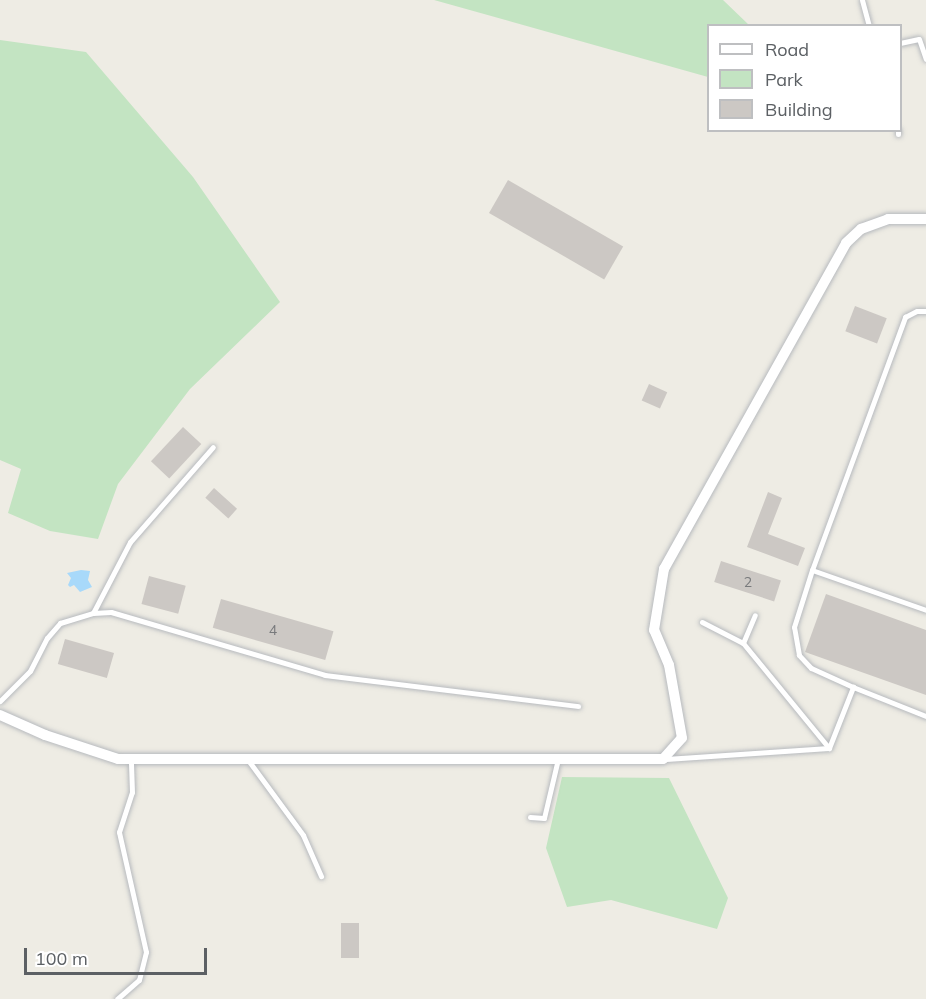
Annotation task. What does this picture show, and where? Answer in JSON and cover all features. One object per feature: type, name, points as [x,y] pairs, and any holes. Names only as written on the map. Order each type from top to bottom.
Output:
[{"type":"street","points":[[0,715],[45,735],[118,759],[663,759],[682,738],[669,664],[654,630],[664,569],[846,243],[861,229],[888,219],[926,219]]},
{"type":"lane","points":[[862,0],[869,24]]},
{"type":"lane","points":[[902,43],[919,39],[926,59]]},
{"type":"lane","points":[[926,311],[917,311],[905,317],[812,570],[794,627],[799,655],[811,668],[926,716]]},
{"type":"lane","points":[[93,613],[130,542],[213,447]]},
{"type":"lane","points":[[812,570],[926,610]]},
{"type":"lane","points":[[0,701],[30,671],[47,638],[60,623],[93,613],[111,612],[325,675],[578,706]]},
{"type":"lane","points":[[743,643],[754,615]]},
{"type":"lane","points":[[702,622],[743,643],[829,748]]},
{"type":"lane","points":[[829,748],[852,687]]},
{"type":"lane","points":[[663,759],[829,748]]},
{"type":"lane","points":[[117,999],[139,980],[146,952],[119,832],[132,792],[131,759]]},
{"type":"lane","points":[[247,759],[303,835],[321,876]]},
{"type":"lane","points":[[530,817],[544,818],[558,759]]},
{"type":"green space","points":[[434,0],[723,0],[748,24],[707,24],[707,77]]},
{"type":"green space","points":[[0,40],[86,52],[193,177],[280,302],[190,389],[118,484],[98,539],[50,531],[8,513],[21,469],[0,460]]},
{"type":"green space","points":[[562,777],[669,778],[728,898],[717,929],[611,900],[567,907],[546,848]]},
{"type":"water","points":[[90,571],[88,580],[92,587],[80,592],[74,585],[70,587],[68,585],[71,578],[67,573]]},
{"type":"building","points":[[508,180],[623,246],[604,279],[489,213]]},
{"type":"building","points":[[855,306],[887,318],[877,343],[845,331]]},
{"type":"building","points":[[649,384],[667,392],[660,409],[642,400]]},
{"type":"building","points":[[183,427],[201,444],[169,478],[151,461]]},
{"type":"building","points":[[214,488],[237,509],[228,518],[205,498]]},
{"type":"building","points":[[768,492],[782,498],[768,534],[805,548],[798,566],[747,547]]},
{"type":"building","points":[[721,561],[781,580],[774,601],[714,582]]},
{"type":"building","points":[[149,576],[186,586],[178,614],[141,604]]},
{"type":"building","points":[[826,594],[926,630],[926,695],[805,652]]},
{"type":"building","points":[[221,599],[333,631],[325,660],[213,628]]},
{"type":"building","points":[[65,639],[114,653],[107,678],[58,664]]},
{"type":"building","points":[[341,923],[359,923],[359,958],[341,958]]}]
